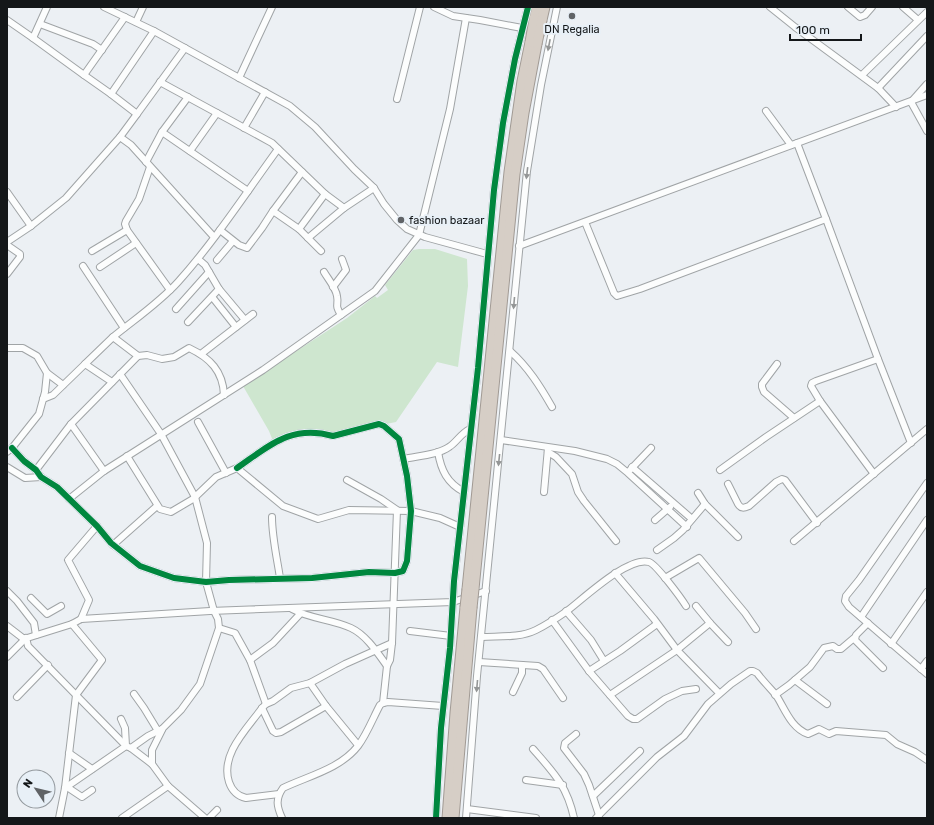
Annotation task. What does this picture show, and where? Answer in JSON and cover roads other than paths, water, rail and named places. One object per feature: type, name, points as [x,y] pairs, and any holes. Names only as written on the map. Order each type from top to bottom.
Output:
[{"type":"highway","points":[[447,818],[455,713],[468,608],[515,174],[533,43],[538,19],[537,7]]},
{"type":"highway","points":[[538,19],[545,7]]},
{"type":"highway","points":[[454,818],[468,608]]},
{"type":"street","points":[[33,38],[48,7]]},
{"type":"street","points":[[104,7],[154,31],[290,106],[315,127],[374,188],[384,204],[397,220],[407,229],[488,254]]},
{"type":"street","points":[[136,22],[143,7]]},
{"type":"street","points":[[239,78],[272,7]]},
{"type":"street","points":[[397,99],[420,7]]},
{"type":"street","points":[[434,7],[453,16],[522,28]]},
{"type":"street","points":[[436,818],[440,736],[451,636],[470,429],[478,368],[488,254],[503,123],[515,59],[528,7]]},
{"type":"street","points":[[466,818],[479,662],[527,171],[541,84],[557,7]]},
{"type":"street","points":[[770,7],[795,27],[862,75],[878,88],[896,107]]},
{"type":"street","points":[[778,13],[783,7]]},
{"type":"street","points":[[848,7],[860,17],[865,15],[872,7]]},
{"type":"street","points":[[903,7],[918,20]]},
{"type":"street","points":[[862,75],[927,12]]},
{"type":"street","points":[[84,75],[126,17]]},
{"type":"street","points":[[69,499],[104,471],[263,370],[375,291],[420,234],[450,109],[466,18]]},
{"type":"street","points":[[7,20],[137,114]]},
{"type":"street","points":[[40,24],[93,44],[102,50]]},
{"type":"street","points":[[111,94],[154,31]]},
{"type":"street","points":[[878,88],[927,36]]},
{"type":"street","points":[[7,274],[19,260],[20,254],[7,244],[66,198],[120,137],[185,48]]},
{"type":"street","points":[[160,82],[272,143],[325,194],[344,208]]},
{"type":"street","points":[[911,102],[927,84]]},
{"type":"street","points":[[244,128],[265,92]]},
{"type":"street","points":[[519,246],[927,95]]},
{"type":"street","points":[[170,290],[126,230],[125,224],[139,199],[148,164],[162,132],[188,97]]},
{"type":"street","points":[[911,102],[927,130]]},
{"type":"street","points":[[766,111],[794,144],[826,219],[910,443]]},
{"type":"street","points":[[190,151],[217,113]]},
{"type":"street","points":[[162,132],[248,191]]},
{"type":"street","points":[[120,137],[131,145],[162,177],[214,237]]},
{"type":"street","points":[[43,399],[53,395],[113,337],[152,308],[170,290],[198,259],[278,149]]},
{"type":"street","points":[[220,230],[233,241],[245,248],[249,247],[302,172]]},
{"type":"street","points":[[308,238],[344,208],[374,188]]},
{"type":"street","points":[[7,192],[31,226]]},
{"type":"street","points":[[299,229],[325,194]]},
{"type":"street","points":[[273,211],[299,229],[321,251]]},
{"type":"street","points":[[585,222],[611,289],[617,296],[640,289],[826,219]]},
{"type":"street","points":[[92,251],[126,230]]},
{"type":"street","points":[[217,260],[233,241]]},
{"type":"street","points":[[100,267],[136,243]]},
{"type":"street","points":[[333,287],[346,270],[342,258]]},
{"type":"street","points":[[198,259],[205,265],[219,290],[245,320]]},
{"type":"street","points":[[83,266],[124,328]]},
{"type":"street","points":[[176,309],[209,272]]},
{"type":"street","points":[[324,272],[337,296],[337,308],[341,315]]},
{"type":"street","points":[[188,322],[213,298],[219,290]]},
{"type":"street","points":[[213,298],[236,327]]},
{"type":"street","points":[[201,354],[253,314]]},
{"type":"street","points":[[113,337],[138,356]]},
{"type":"street","points":[[7,348],[23,348],[37,356],[47,372],[63,385]]},
{"type":"street","points":[[36,470],[71,424],[138,356],[148,355],[162,359],[174,358],[189,348],[201,354],[214,366],[223,382],[224,395]]},
{"type":"street","points":[[510,351],[519,359],[538,382],[552,408]]},
{"type":"street","points":[[874,474],[820,401],[811,386],[812,383],[878,359]]},
{"type":"street","points":[[85,364],[112,382]]},
{"type":"street","points":[[777,364],[762,384],[762,387],[764,392],[794,418]]},
{"type":"street","points":[[47,372],[45,392],[39,414],[10,450],[36,470],[41,476],[57,487],[114,545],[140,566],[174,578],[206,582],[280,578],[312,578],[369,572],[395,573],[403,571],[406,567],[411,511],[404,459],[399,439],[384,426],[379,424],[333,436],[303,432],[278,440],[237,468],[216,477],[195,497],[171,512],[160,509],[157,506],[127,456]]},
{"type":"street","points":[[66,787],[128,747],[160,730],[181,710],[200,684],[220,628],[206,582],[206,543],[195,497],[161,434],[120,374]]},
{"type":"street","points":[[720,470],[820,401]]},
{"type":"street","points":[[198,422],[226,473]]},
{"type":"street","points":[[71,424],[104,471]]},
{"type":"street","points":[[404,459],[438,452],[451,446],[461,435],[470,429]]},
{"type":"street","points":[[794,541],[927,429]]},
{"type":"street","points":[[501,440],[548,449],[575,451],[607,459],[630,470],[692,519]]},
{"type":"street","points":[[630,470],[651,448]]},
{"type":"street","points":[[544,492],[548,449]]},
{"type":"street","points":[[548,449],[572,474],[578,492],[616,541]]},
{"type":"street","points":[[438,452],[445,477],[464,492]]},
{"type":"street","points":[[7,467],[26,478],[41,476]]},
{"type":"street","points":[[237,468],[282,506],[318,519],[349,510],[397,510],[411,511],[440,518],[460,526]]},
{"type":"street","points":[[630,470],[668,510],[687,527]]},
{"type":"street","points":[[728,484],[740,507],[744,508],[749,506],[776,482],[782,479],[785,480],[817,523]]},
{"type":"street","points":[[347,480],[381,499],[397,510]]},
{"type":"street","points":[[927,483],[859,580],[846,596],[845,601],[846,604],[868,624],[927,674]]},
{"type":"street","points":[[698,493],[705,504],[738,537]]},
{"type":"street","points":[[655,520],[668,510],[673,503]]},
{"type":"street","points":[[657,550],[687,527],[705,504]]},
{"type":"street","points":[[114,545],[157,506]]},
{"type":"street","points":[[383,703],[387,666],[390,660],[392,643],[397,510]]},
{"type":"street","points":[[272,517],[272,530],[276,546],[280,578]]},
{"type":"street","points":[[861,617],[927,520]]},
{"type":"street","points":[[81,619],[89,600],[68,560],[97,526]]},
{"type":"street","points":[[665,578],[699,558],[745,613],[756,629]]},
{"type":"street","points":[[482,637],[526,634],[536,630],[566,611],[615,573],[634,564],[645,561],[650,562],[665,578],[686,606]]},
{"type":"street","points":[[615,573],[677,650],[719,694]]},
{"type":"street","points":[[7,591],[17,600],[34,623],[36,635]]},
{"type":"street","points":[[7,657],[26,638],[72,624],[81,619],[214,611],[453,602],[486,591]]},
{"type":"street","points":[[891,644],[927,592]]},
{"type":"street","points":[[31,598],[47,614],[61,606]]},
{"type":"street","points":[[696,606],[728,642]]},
{"type":"street","points":[[291,608],[300,614],[350,627],[358,632],[375,650],[387,666]]},
{"type":"street","points":[[566,611],[591,640],[604,661]]},
{"type":"street","points":[[250,660],[273,643],[300,614]]},
{"type":"street","points":[[552,620],[589,672],[628,716],[633,719],[637,719],[665,699],[682,692],[696,689]]},
{"type":"street","points":[[610,695],[677,650],[710,623]]},
{"type":"street","points":[[59,818],[66,787],[76,695],[102,660],[72,624]]},
{"type":"street","points":[[589,672],[657,624]]},
{"type":"street","points":[[775,695],[795,680],[810,666],[824,648],[833,646],[837,649],[841,649],[868,624]]},
{"type":"street","points":[[7,626],[26,638]]},
{"type":"street","points":[[220,628],[235,633],[250,660],[273,731],[276,733],[281,732],[326,706]]},
{"type":"street","points":[[410,631],[451,636]]},
{"type":"street","points":[[26,638],[28,646],[76,695],[128,747],[152,764],[168,786],[205,818]]},
{"type":"street","points":[[854,638],[856,642],[883,668]]},
{"type":"street","points":[[279,794],[246,798],[242,797],[231,788],[227,776],[230,756],[238,741],[264,706],[291,688],[310,683],[345,664],[392,643]]},
{"type":"street","points":[[921,669],[927,661]]},
{"type":"street","points":[[479,662],[538,666],[542,669],[563,698]]},
{"type":"street","points":[[17,697],[48,665]]},
{"type":"street","points":[[513,692],[522,673],[522,665]]},
{"type":"street","points":[[598,816],[657,757],[684,736],[701,711],[719,694],[750,671],[754,671],[775,695],[789,718],[801,732],[808,734],[819,729],[829,734],[836,731],[845,733],[860,732],[886,735],[897,744],[927,760]]},
{"type":"street","points":[[795,680],[827,704]]},
{"type":"street","points":[[310,683],[326,706],[358,745]]},
{"type":"street","points":[[134,694],[160,730]]},
{"type":"street","points":[[282,818],[278,808],[279,794],[283,788],[325,770],[350,754],[358,745],[380,705],[388,702],[443,706]]},
{"type":"street","points":[[121,719],[125,728],[128,747]]},
{"type":"street","points":[[152,764],[152,750],[160,730]]},
{"type":"street","points":[[576,734],[565,743],[564,748],[584,774],[593,796],[598,816]]},
{"type":"street","points":[[533,749],[562,785],[572,806],[574,818]]},
{"type":"street","points":[[593,796],[640,751]]},
{"type":"street","points":[[69,753],[92,769]]},
{"type":"street","points":[[526,780],[562,785]]},
{"type":"street","points":[[122,818],[168,786]]},
{"type":"street","points":[[66,787],[82,797],[92,790]]},
{"type":"street","points":[[467,809],[536,818]]},
{"type":"street","points":[[209,818],[217,810]]},
{"type":"tunnel","points":[[522,28],[551,35]]},
{"type":"place","name":"DN Regalia","points":[[572,16]]},
{"type":"place","name":"fashion bazaar","points":[[401,220]]}]
